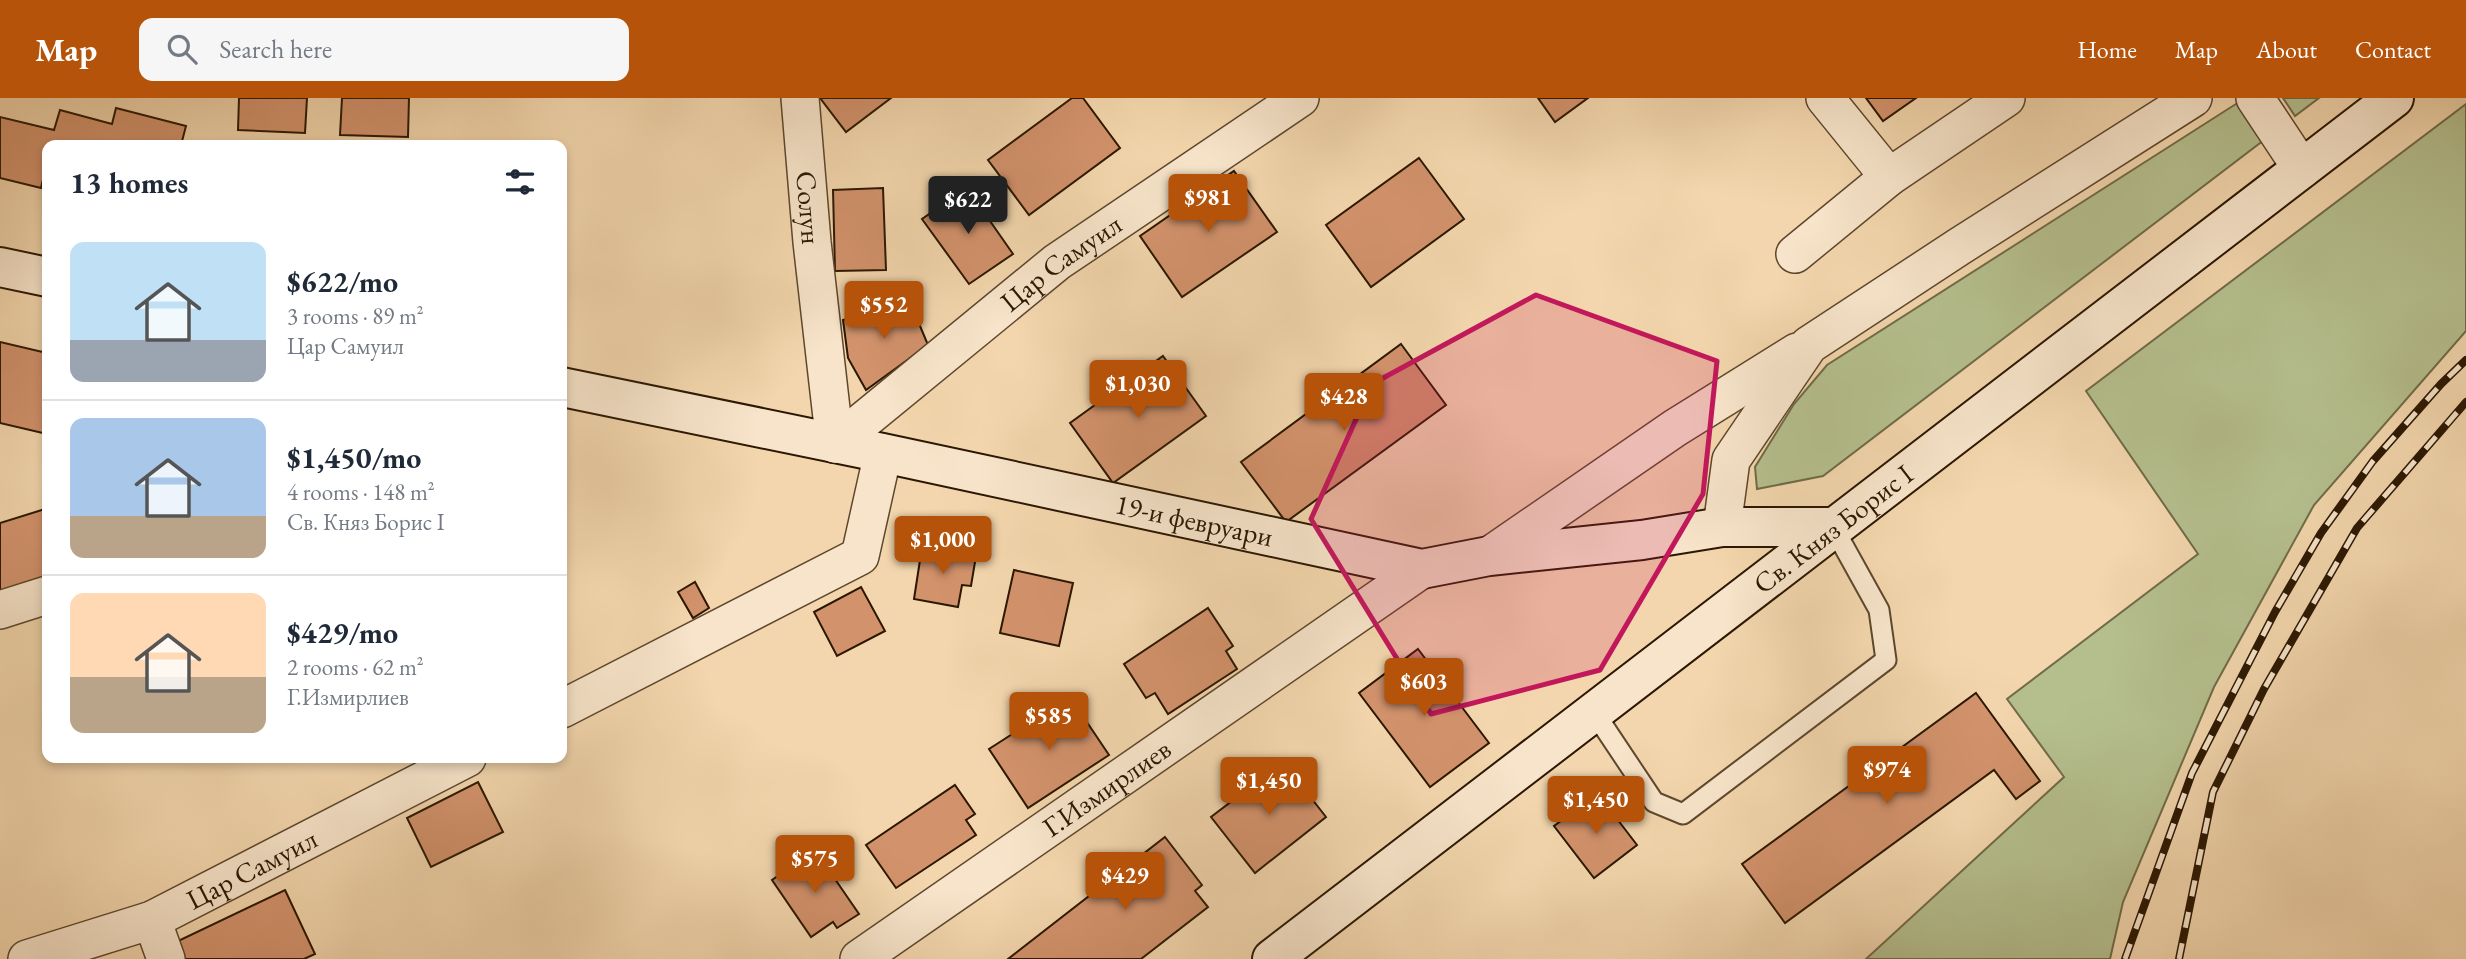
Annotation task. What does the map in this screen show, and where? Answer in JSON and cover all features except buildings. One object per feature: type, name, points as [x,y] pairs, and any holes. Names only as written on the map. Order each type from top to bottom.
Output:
[{"type":"street","name":"Солун","points":[[800,98],[812,242],[835,444]]},
{"type":"street","name":"Цар Самуил","points":[[835,444],[1057,262],[1300,98]]},
{"type":"street","points":[[1825,98],[1889,177]]},
{"type":"street","points":[[1795,254],[1889,177],[2006,98]]},
{"type":"street","points":[[1489,556],[1675,428],[2193,98]]},
{"type":"street","points":[[2255,98],[2302,169]]},
{"type":"street","name":"Св. Княз Борис I","points":[[1272,959],[2394,98]]},
{"type":"street","points":[[0,267],[42,276]]},
{"type":"street","points":[[1722,527],[1731,460],[1809,345]]},
{"type":"street","name":"19-и февруари","points":[[567,388],[1422,569],[1489,556],[1630,541],[1722,527],[1833,527]]},
{"type":"street","points":[[567,706],[860,556],[883,453]]},
{"type":"street","name":"Г.Измирлиев","points":[[859,959],[1422,569]]},
{"type":"street","points":[[0,610],[42,597]]},
{"type":"street","name":"Цар Самуил","points":[[27,959],[152,920],[457,763]]},
{"type":"street","points":[[152,920],[166,959]]},
{"type":"lane","points":[[1594,712],[1654,802],[1683,814],[1886,660],[1879,610],[1833,527]]},
{"type":"highlighted area","points":[[1536,295],[1717,361],[1703,494],[1600,670],[1431,714],[1311,519],[1372,384]]},
{"type":"green space","points":[[2283,98],[2319,98],[2295,116]]},
{"type":"green space","points":[[2239,102],[2264,140],[1823,476],[1757,489],[1755,467],[1794,404],[1827,365]]},
{"type":"green space","points":[[2466,104],[2466,331],[2314,505],[2214,687],[2123,902],[2110,959],[1866,959],[2064,777],[2007,699],[2198,554],[2086,391]]},
{"type":"railway","points":[[2125,959],[2192,773],[2275,612],[2321,533],[2373,461],[2441,384],[2466,360]]},
{"type":"railway","points":[[2179,959],[2213,792],[2264,689],[2357,528],[2466,402]]}]
